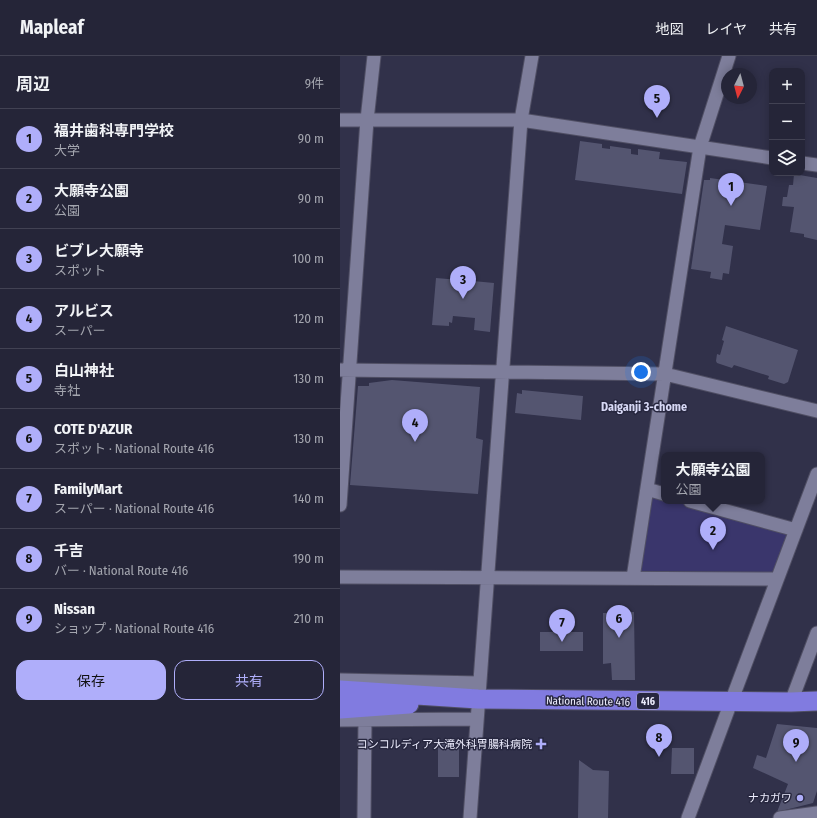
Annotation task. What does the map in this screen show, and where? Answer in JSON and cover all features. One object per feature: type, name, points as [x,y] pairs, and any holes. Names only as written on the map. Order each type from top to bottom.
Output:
[{"type":"highway","name":"National Route 416","points":[[340,690],[479,691],[731,702],[817,701]]},
{"type":"highway","name":"National Route 416","points":[[340,709],[479,691]]},
{"type":"street","points":[[340,505],[345,370],[374,56]]},
{"type":"street","points":[[470,818],[521,120],[532,56]]},
{"type":"street","points":[[633,578],[700,147],[730,56]]},
{"type":"street","points":[[340,120],[521,120],[769,158]]},
{"type":"street","points":[[805,163],[817,165]]},
{"type":"street","points":[[345,370],[665,374],[817,411]]},
{"type":"street","points":[[688,818],[817,474]]},
{"type":"street","points":[[647,489],[661,493]]},
{"type":"street","points":[[701,504],[796,530]]},
{"type":"street","points":[[340,577],[777,579]]},
{"type":"street","points":[[791,702],[817,633]]},
{"type":"street","points":[[340,680],[479,691]]},
{"type":"street","points":[[340,720],[477,719]]},
{"type":"street","points":[[364,818],[365,720]]},
{"type":"street","points":[[780,818],[817,813]]},
{"type":"shaded area","points":[[649,492],[661,495],[661,504],[693,504],[792,532],[776,576],[643,575],[637,567]]},
{"type":"building","points":[[580,141],[602,144],[602,148],[610,149],[610,146],[631,149],[631,154],[638,155],[638,149],[660,152],[659,159],[687,162],[682,194],[575,180]]},
{"type":"building","points":[[794,176],[817,178],[817,240],[804,237],[804,234],[790,232],[794,207],[782,206],[783,197],[787,197],[789,185],[793,185]]},
{"type":"building","points":[[710,178],[767,186],[760,230],[725,225],[722,244],[733,246],[729,274],[723,273],[722,280],[710,278],[711,272],[691,269],[704,180],[710,180]]},
{"type":"building","points":[[460,276],[473,277],[473,281],[494,283],[490,332],[474,330],[475,318],[453,316],[452,323],[449,322],[449,326],[432,325],[436,278],[460,280]]},
{"type":"building","points":[[726,326],[798,350],[788,382],[784,384],[768,379],[769,376],[734,365],[732,368],[717,363],[717,354],[720,355]]},
{"type":"building","points":[[392,380],[480,387],[476,438],[483,440],[478,494],[350,485],[358,386],[369,386],[369,383]]},
{"type":"building","points":[[522,390],[583,396],[581,420],[515,413],[517,393],[522,394]]},
{"type":"building","points":[[634,612],[635,680],[612,680],[611,663],[603,664],[603,613]]},
{"type":"building","points":[[540,632],[583,632],[583,651],[540,651]]},
{"type":"building","points":[[777,724],[817,728],[817,791],[813,803],[777,812],[788,784],[753,768],[757,755],[766,758]]},
{"type":"building","points":[[438,742],[459,742],[459,777],[438,777]]},
{"type":"building","points":[[672,748],[694,748],[694,774],[671,774]]},
{"type":"building","points":[[579,760],[593,770],[609,771],[608,818],[578,818]]},
{"type":"place","name":"白山神社","points":[[657,118]]},
{"type":"place","name":"福井歯科専門学校","points":[[731,206]]},
{"type":"place","name":"ビブレ大願寺","points":[[463,299]]},
{"type":"place","name":"アルビス","points":[[415,442]]},
{"type":"place","name":"大願寺公園","points":[[713,550]]},
{"type":"place","name":"COTE D'AZUR","points":[[619,638]]},
{"type":"place","name":"FamilyMart","points":[[562,642]]},
{"type":"place","name":"コンコルディア大滝外科胃腸科病院","points":[[541,744]]},
{"type":"place","name":"千吉","points":[[659,757]]},
{"type":"place","name":"Nissan","points":[[796,762]]},
{"type":"place","name":"ナカガワ","points":[[800,798]]},
{"type":"district","name":"Daiganji 3-chome","points":[[644,407]]}]
